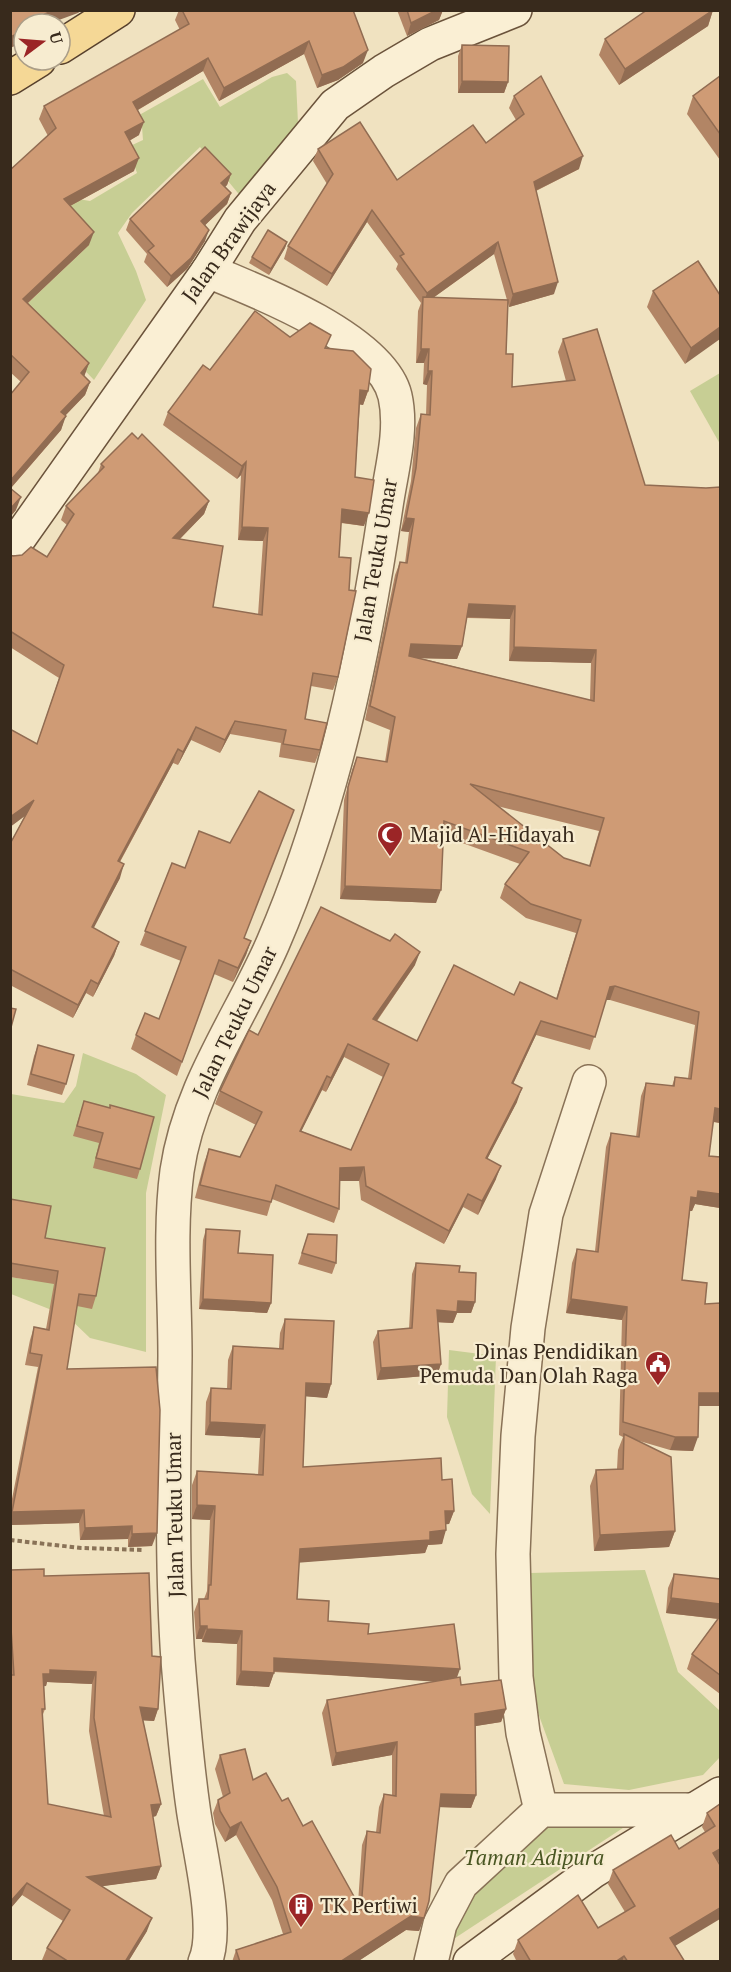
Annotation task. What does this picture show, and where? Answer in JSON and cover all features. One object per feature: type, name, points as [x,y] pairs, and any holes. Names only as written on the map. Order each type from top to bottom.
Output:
[{"type":"main road","points":[[72,39],[118,10]]},
{"type":"street","name":"Jalan Brawijaya","points":[[10,551],[208,271],[240,220],[335,105],[384,71],[430,44],[515,10]]},
{"type":"street","name":"Jalan Teuku Umar","points":[[206,1962],[212,1935],[186,1752],[178,1654],[175,1551],[174,1234],[177,1170],[203,1082],[241,1012],[275,939],[325,797],[361,647],[380,545],[396,429],[394,393],[383,371],[372,359],[304,314],[264,294],[208,271]]},
{"type":"street","points":[[541,1810],[523,1733],[516,1677],[513,1565],[518,1436],[528,1328],[546,1214],[589,1082]]},
{"type":"street","points":[[470,1962],[592,1872],[720,1794]]},
{"type":"street","points":[[431,1962],[440,1924],[461,1884],[541,1810],[691,1810]]},
{"type":"path","points":[[10,1540],[81,1548],[175,1551]]},
{"type":"green space","points":[[287,73],[296,81],[298,123],[242,198],[200,147],[132,213],[118,233],[136,271],[146,300],[94,380],[42,326],[10,360],[27,304],[89,245],[11,229],[67,197],[90,201],[137,173],[128,147],[143,140],[141,114],[203,79],[220,107],[272,77]]},
{"type":"green space","points":[[720,373],[720,444],[690,391]]},
{"type":"green space","points":[[83,1053],[136,1074],[166,1095],[146,1193],[146,1352],[90,1338],[67,1316],[11,1294],[10,1277],[36,1281],[11,1213],[11,1094],[64,1103],[76,1086]]},
{"type":"green space","points":[[449,1350],[496,1356],[490,1514],[472,1494],[447,1417]]},
{"type":"green space","points":[[645,1570],[678,1672],[720,1711],[720,1757],[703,1775],[629,1790],[564,1784],[537,1710],[524,1616],[530,1573]]},
{"type":"green space","name":"Taman Adipura","points":[[567,1822],[626,1826],[449,1942],[468,1899],[528,1831]]},
{"type":"building","points":[[10,10],[54,10],[12,12],[12,36],[10,37]]},
{"type":"building","points":[[182,10],[353,10],[368,50],[343,67],[322,75],[309,41],[224,88],[208,58],[133,102],[144,122],[125,132],[139,158],[64,199],[94,232],[23,299],[89,363],[81,373],[90,382],[61,412],[66,416],[10,481],[10,395],[29,372],[10,354],[10,170],[56,128],[44,106],[189,24]]},
{"type":"building","points":[[407,10],[437,10],[411,23]]},
{"type":"building","points":[[647,10],[713,10],[625,69],[605,39]]},
{"type":"building","points":[[462,45],[509,46],[508,82],[462,81]]},
{"type":"building","points":[[541,76],[583,156],[534,182],[558,282],[513,294],[498,242],[427,293],[400,256],[404,254],[372,210],[332,274],[288,246],[333,174],[318,149],[360,122],[397,180],[473,125],[486,143],[524,114],[514,96]]},
{"type":"building","points":[[720,76],[720,134],[693,96]]},
{"type":"building","points":[[205,147],[231,174],[221,183],[231,193],[201,221],[209,230],[191,258],[171,276],[148,251],[154,246],[130,219]]},
{"type":"building","points":[[268,230],[287,242],[271,269],[252,257]]},
{"type":"building","points":[[698,261],[720,295],[720,327],[691,348],[653,291]]},
{"type":"building","points":[[423,297],[508,300],[506,354],[513,354],[512,387],[575,380],[563,339],[597,329],[645,485],[720,487],[720,1109],[715,1108],[709,1156],[720,1157],[720,1194],[698,1191],[697,1198],[691,1197],[682,1280],[707,1283],[705,1304],[720,1303],[720,1393],[699,1393],[698,1437],[675,1437],[623,1422],[627,1307],[571,1299],[577,1249],[598,1252],[611,1133],[639,1137],[646,1083],[674,1086],[675,1077],[691,1079],[699,1012],[615,986],[610,987],[595,1037],[541,1021],[512,1083],[522,1088],[486,1158],[501,1166],[482,1201],[468,1194],[449,1231],[366,1186],[364,1167],[340,1168],[339,1209],[276,1185],[271,1202],[200,1185],[209,1149],[240,1157],[262,1112],[220,1091],[249,1030],[258,1035],[321,907],[390,941],[395,934],[420,952],[373,1019],[417,1041],[454,965],[514,995],[520,982],[557,999],[581,920],[531,904],[505,884],[529,852],[444,821],[441,890],[345,886],[348,787],[357,757],[387,762],[395,717],[370,706],[400,562],[407,563],[414,519],[406,518],[416,468],[421,414],[430,415],[432,371],[428,371],[429,349],[421,349]],"holes":[[[469,604],[515,606],[514,647],[596,650],[594,701],[409,656],[411,644],[462,646]],[[470,784],[604,818],[590,866],[564,858]],[[348,1044],[389,1064],[351,1150],[300,1131],[327,1076],[331,1078]]]},
{"type":"building","points":[[255,311],[290,337],[310,323],[331,335],[325,348],[353,351],[371,369],[368,391],[360,390],[355,477],[374,480],[369,513],[342,509],[339,557],[351,558],[349,590],[356,591],[338,677],[313,673],[305,719],[327,723],[320,750],[283,744],[286,730],[235,721],[225,740],[196,727],[183,752],[178,749],[118,861],[124,864],[92,927],[119,942],[98,984],[91,980],[78,1005],[10,969],[10,844],[34,800],[10,817],[10,729],[37,744],[64,665],[10,631],[10,555],[22,555],[31,547],[47,557],[74,514],[66,506],[104,467],[101,464],[132,433],[138,439],[142,434],[209,501],[173,538],[223,546],[213,607],[262,615],[268,528],[242,527],[246,462],[242,466],[168,412],[203,365],[210,370]]},
{"type":"building","points":[[10,488],[21,497],[10,509]]},
{"type":"building","points":[[259,791],[294,810],[244,938],[251,941],[238,968],[219,960],[182,1062],[136,1035],[145,1013],[159,1019],[186,947],[145,931],[172,863],[185,868],[199,831],[230,843]]},
{"type":"building","points":[[10,1008],[16,1009],[10,1031]]},
{"type":"building","points":[[38,1045],[74,1055],[66,1084],[31,1074]]},
{"type":"building","points":[[84,1101],[110,1108],[110,1105],[154,1117],[140,1169],[96,1158],[103,1133],[77,1126]]},
{"type":"building","points":[[10,1199],[51,1206],[45,1238],[105,1248],[96,1296],[79,1294],[67,1369],[156,1367],[160,1410],[157,1533],[132,1534],[132,1526],[85,1528],[84,1510],[12,1512],[42,1355],[30,1353],[34,1327],[49,1330],[58,1271],[10,1263]]},
{"type":"building","points":[[206,1229],[240,1231],[238,1253],[273,1255],[271,1303],[203,1299]]},
{"type":"building","points":[[308,1234],[337,1235],[336,1263],[302,1253]]},
{"type":"building","points":[[416,1263],[460,1266],[459,1272],[476,1273],[475,1302],[458,1301],[457,1312],[437,1310],[441,1364],[381,1368],[378,1331],[412,1328]]},
{"type":"building","points":[[285,1319],[334,1321],[331,1384],[306,1383],[303,1467],[441,1458],[442,1480],[452,1479],[454,1511],[445,1511],[446,1530],[430,1532],[430,1540],[300,1549],[297,1599],[329,1601],[328,1621],[369,1624],[368,1634],[454,1624],[460,1669],[274,1658],[274,1673],[241,1671],[242,1631],[207,1629],[207,1626],[200,1626],[199,1599],[208,1599],[209,1585],[211,1585],[215,1506],[197,1505],[197,1471],[263,1475],[265,1425],[210,1422],[211,1388],[231,1389],[233,1346],[283,1349]]},
{"type":"building","points":[[624,1434],[671,1457],[675,1531],[600,1535],[596,1470],[623,1469]]},
{"type":"building","points":[[44,1569],[44,1576],[149,1573],[152,1656],[161,1657],[158,1709],[140,1707],[161,1804],[151,1805],[161,1866],[87,1877],[152,1918],[125,1962],[69,1962],[47,1948],[70,1910],[27,1883],[10,1902],[10,1675],[14,1675],[10,1570]],"holes":[[[50,1670],[96,1672],[94,1718],[111,1817],[48,1804],[42,1709],[45,1709],[43,1674],[50,1674]]]},
{"type":"building","points":[[674,1574],[720,1579],[720,1604],[671,1598]]},
{"type":"building","points":[[720,1616],[720,1675],[692,1654]]},
{"type":"building","points":[[460,1677],[461,1685],[501,1680],[506,1709],[475,1714],[476,1795],[441,1794],[429,1901],[424,1918],[411,1916],[340,1962],[240,1962],[236,1950],[291,1932],[277,1887],[241,1822],[230,1828],[220,1811],[218,1800],[230,1793],[220,1755],[245,1749],[253,1780],[266,1773],[282,1801],[288,1798],[303,1826],[312,1821],[361,1909],[367,1831],[380,1833],[384,1794],[396,1796],[397,1742],[336,1753],[327,1700]]},
{"type":"building","points":[[720,1804],[720,1849],[713,1853],[720,1865],[720,1908],[670,1938],[685,1962],[628,1962],[624,1956],[615,1962],[531,1962],[518,1940],[578,1895],[598,1928],[635,1906],[613,1870],[671,1835],[679,1849],[715,1826],[707,1813]]},
{"type":"place","name":"Majid Al-Hidayah","points":[[390,858]]},
{"type":"place","name":"Dinas Pendidikan Pemuda Dan Olah Raga","points":[[658,1387]]},
{"type":"place","name":"TK Pertiwi","points":[[301,1929]]}]
